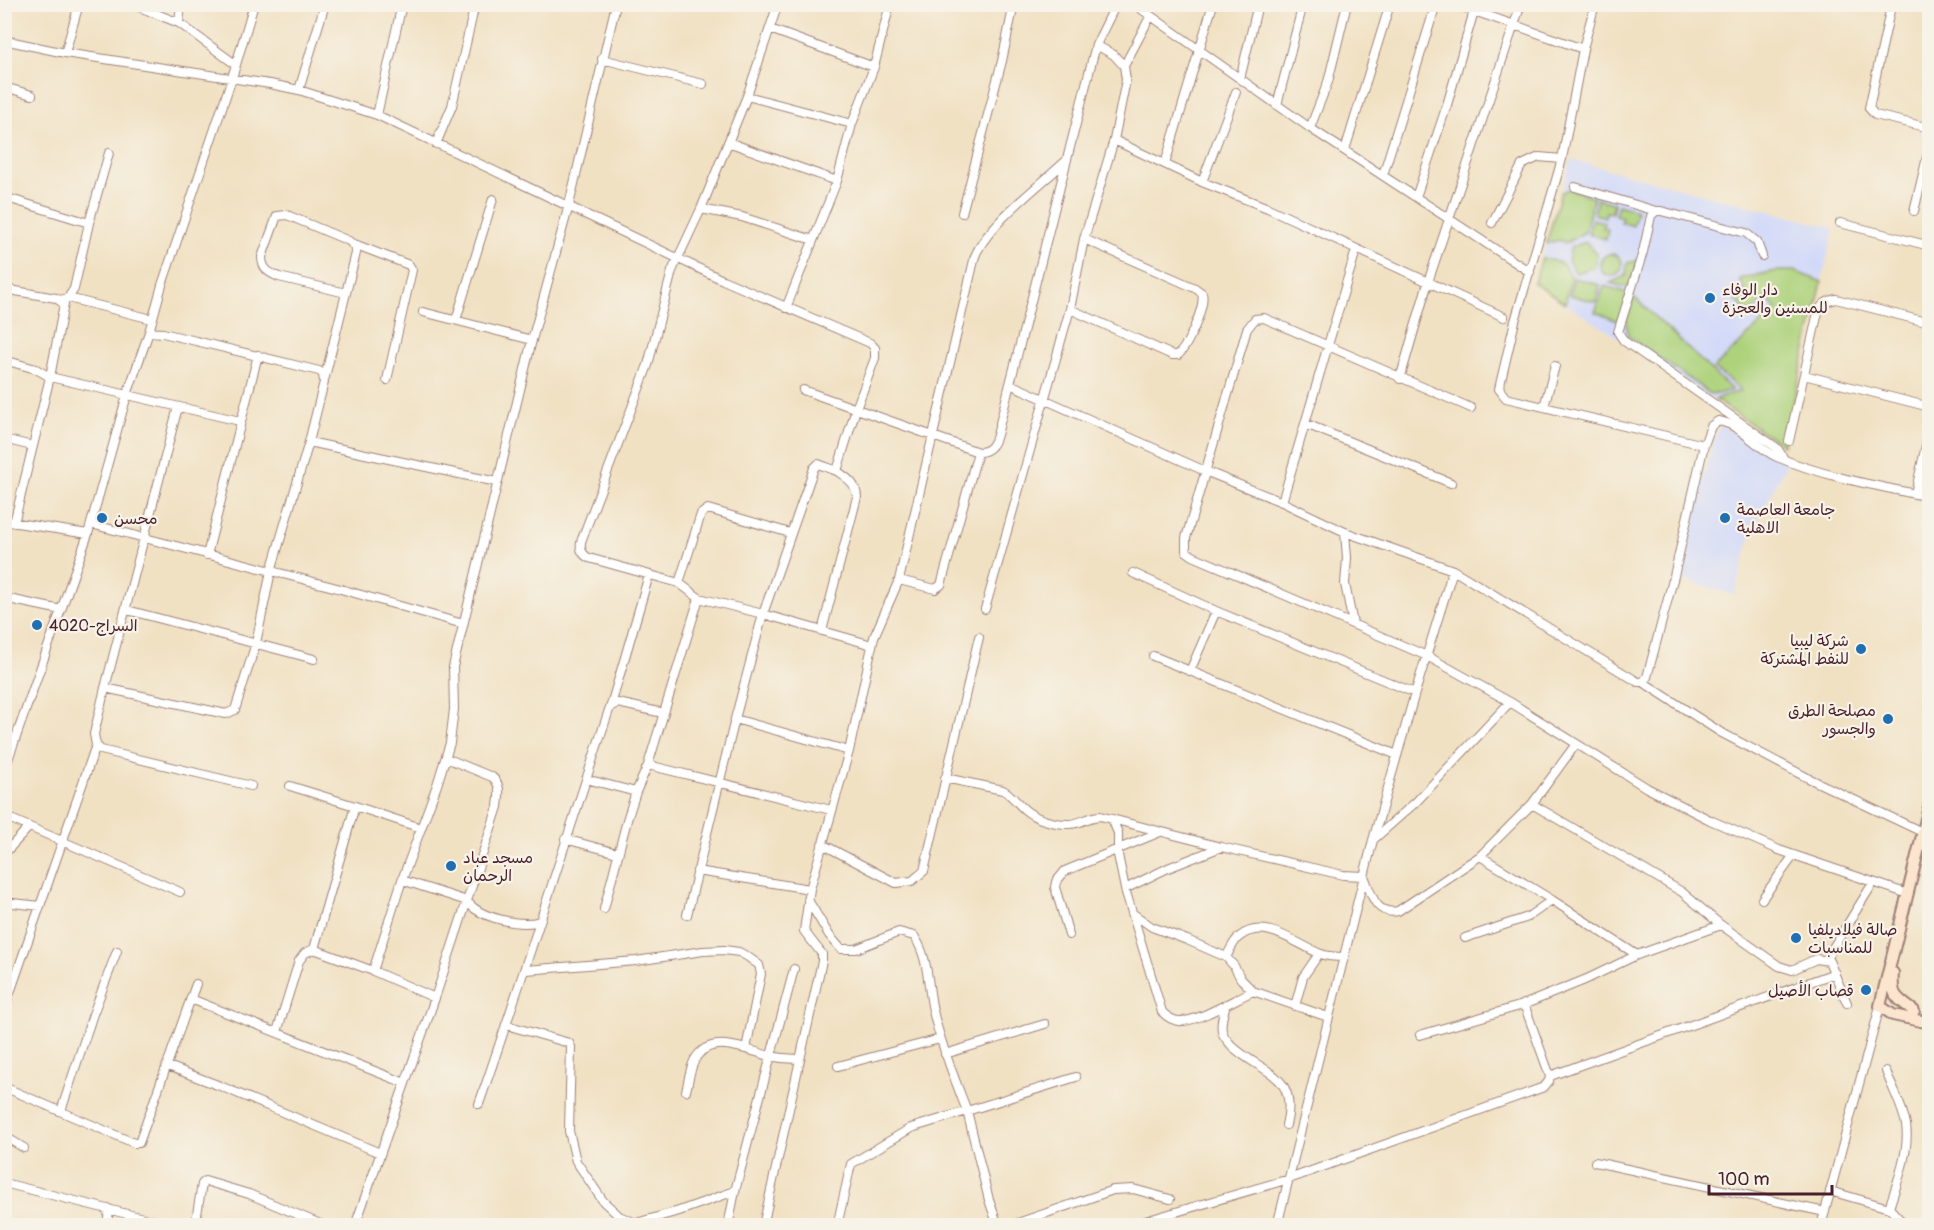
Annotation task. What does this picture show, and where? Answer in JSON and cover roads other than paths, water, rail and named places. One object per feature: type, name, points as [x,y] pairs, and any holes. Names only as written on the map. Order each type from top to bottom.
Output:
[{"type":"street","points":[[65,53],[79,4]]},
{"type":"street","points":[[132,4],[179,22],[235,64]]},
{"type":"street","points":[[179,22],[181,4]]},
{"type":"street","points":[[4,771],[88,534],[128,395],[254,4]]},
{"type":"street","points":[[299,90],[325,4]]},
{"type":"street","points":[[377,115],[402,4]]},
{"type":"street","points":[[436,144],[452,106],[476,4]]},
{"type":"street","points":[[373,971],[402,880],[446,758],[453,725],[453,667],[616,4]]},
{"type":"street","points":[[778,4],[747,96],[702,209],[672,271],[648,365],[581,543],[583,555],[589,558],[679,584],[699,598],[872,645]]},
{"type":"street","points":[[962,213],[1002,61],[1014,4]]},
{"type":"street","points":[[803,390],[978,452],[986,451],[995,443],[1096,45],[1116,4]]},
{"type":"street","points":[[1134,4],[1310,128],[1530,272]]},
{"type":"street","points":[[1165,164],[1213,4]]},
{"type":"street","points":[[1240,79],[1258,4]]},
{"type":"street","points":[[1277,105],[1303,4]]},
{"type":"street","points":[[1310,128],[1328,82],[1347,4]]},
{"type":"street","points":[[1345,150],[1390,4]]},
{"type":"street","points":[[1383,175],[1436,4]]},
{"type":"street","points":[[1454,4],[1475,8],[1513,26],[1583,49]]},
{"type":"street","points":[[1400,379],[1428,282],[1521,4]]},
{"type":"street","points":[[1595,4],[1583,49],[1562,159],[1515,321],[1499,389],[1506,398],[1704,445]]},
{"type":"street","points":[[786,308],[837,181],[852,124],[874,67],[890,5]]},
{"type":"street","points":[[1416,197],[1447,105],[1475,8]]},
{"type":"street","points":[[1890,11],[1869,108],[1875,115],[1929,128]]},
{"type":"street","points":[[986,609],[1070,309],[1084,239],[1114,140],[1126,80],[1124,66],[1150,17]]},
{"type":"street","points":[[770,29],[874,67]]},
{"type":"street","points":[[4,40],[65,53],[299,90],[377,115],[679,259],[870,343],[875,348],[875,358],[837,471]]},
{"type":"street","points":[[1096,45],[1113,55],[1124,66]]},
{"type":"street","points":[[602,59],[703,84]]},
{"type":"street","points":[[4,87],[32,95]]},
{"type":"street","points":[[1202,182],[1236,92]]},
{"type":"street","points":[[747,96],[852,124]]},
{"type":"street","points":[[1114,140],[1202,182],[1268,208],[1504,316]]},
{"type":"street","points":[[728,142],[837,181]]},
{"type":"street","points":[[1914,211],[1929,145]]},
{"type":"street","points":[[14,524],[50,378],[64,299],[74,290],[89,223],[109,153]]},
{"type":"street","points":[[1492,223],[1522,165],[1539,157],[1562,159]]},
{"type":"street","points":[[763,1226],[822,957],[804,931],[810,889],[849,751],[872,645],[899,580],[975,256],[992,230],[1066,161]]},
{"type":"street","points":[[1575,187],[1656,211],[1746,233],[1757,242],[1762,256]]},
{"type":"street","points":[[4,197],[89,223]]},
{"type":"street","points":[[456,320],[493,199]]},
{"type":"street","points":[[702,209],[742,217],[813,240]]},
{"type":"street","points":[[1656,211],[1651,216],[1643,252],[1618,328],[1619,335],[1777,448],[1784,459]]},
{"type":"street","points":[[346,293],[269,273],[262,263],[262,257],[277,216],[287,215],[409,265],[412,270],[387,380]]},
{"type":"street","points":[[1840,223],[1929,246]]},
{"type":"street","points":[[1070,309],[1172,356],[1178,355],[1185,349],[1204,302],[1202,293],[1195,288],[1084,239]]},
{"type":"street","points":[[105,688],[226,714],[231,713],[238,706],[256,643],[271,571],[309,442],[356,253],[354,244]]},
{"type":"street","points":[[1282,502],[1356,250]]},
{"type":"street","points":[[4,289],[64,299],[152,319]]},
{"type":"street","points":[[1789,441],[1818,312],[1827,301],[1836,299],[1929,323]]},
{"type":"street","points":[[423,312],[532,340]]},
{"type":"street","points":[[1471,408],[1264,318],[1255,320],[1247,329],[1186,538],[1186,551],[1192,556],[1427,656],[1510,702],[1657,794],[1710,820],[1794,855],[1908,894]]},
{"type":"street","points":[[149,332],[163,333],[258,355],[319,371],[325,377]]},
{"type":"street","points":[[207,555],[258,355]]},
{"type":"street","points":[[4,360],[36,369],[50,378],[240,422]]},
{"type":"street","points":[[1544,407],[1555,366]]},
{"type":"street","points":[[1804,375],[1929,407]]},
{"type":"street","points":[[1010,384],[1205,471],[1282,502],[1345,532],[1453,570],[1632,681],[1643,682],[1720,732],[1806,777],[1923,832]]},
{"type":"street","points":[[4,1010],[96,745],[94,734],[105,688],[146,538],[178,407]]},
{"type":"street","points":[[1643,682],[1647,677],[1674,576],[1704,445],[1711,426],[1718,421],[1724,422],[1772,454],[1784,459],[1822,472],[1929,497]]},
{"type":"street","points":[[1305,424],[1451,483]]},
{"type":"street","points":[[1915,494],[1929,428]]},
{"type":"street","points":[[4,439],[32,446]]},
{"type":"street","points":[[309,442],[497,482]]},
{"type":"street","points":[[899,580],[933,589],[938,589],[941,585],[978,452]]},
{"type":"street","points":[[687,915],[763,614],[790,533],[814,468],[818,464],[837,471],[852,482],[857,497],[822,631]]},
{"type":"street","points":[[679,584],[701,514],[708,509],[790,533]]},
{"type":"street","points":[[4,521],[88,534]]},
{"type":"street","points":[[91,524],[463,624]]},
{"type":"street","points":[[1345,532],[1347,558],[1345,584],[1353,624]]},
{"type":"street","points":[[1277,1226],[1373,840],[1453,570]]},
{"type":"street","points":[[1133,573],[1216,611],[1415,693]]},
{"type":"street","points":[[479,1104],[526,970],[566,839],[611,705],[649,575]]},
{"type":"street","points":[[4,598],[61,610]]},
{"type":"street","points":[[604,909],[617,853],[636,792],[648,765],[699,598]]},
{"type":"street","points":[[127,610],[314,659]]},
{"type":"street","points":[[1190,671],[1216,611]]},
{"type":"street","points":[[822,844],[896,883],[912,881],[924,871],[979,638]]},
{"type":"street","points":[[1153,656],[1397,755]]},
{"type":"street","points":[[1373,840],[1430,789],[1510,702]]},
{"type":"street","points":[[611,705],[618,703],[663,713]]},
{"type":"street","points":[[735,719],[849,751]]},
{"type":"street","points":[[1364,876],[1377,907],[1391,912],[1398,911],[1480,856],[1532,804],[1576,744]]},
{"type":"street","points":[[96,745],[101,750],[251,786]]},
{"type":"street","points":[[354,1226],[435,998],[498,807],[500,792],[497,781],[446,758]]},
{"type":"street","points":[[648,765],[831,810]]},
{"type":"street","points":[[945,778],[1003,790],[1030,814],[1041,819],[1069,825],[1095,816],[1343,875],[1364,876]]},
{"type":"street","points":[[586,779],[636,792]]},
{"type":"street","points":[[290,786],[421,828]]},
{"type":"street","points":[[1821,1226],[1880,1006],[1929,803]]},
{"type":"street","points":[[1532,804],[1682,892],[1721,925],[1783,969],[1792,970],[1816,958],[1826,959],[1829,961],[1847,1003]]},
{"type":"street","points":[[314,949],[355,806]]},
{"type":"street","points":[[4,816],[180,892]]},
{"type":"street","points":[[1112,819],[1118,833],[1118,855],[1125,890],[1162,1012],[1167,1017],[1183,1021],[1196,1018],[1253,991]]},
{"type":"street","points":[[4,854],[29,827]]},
{"type":"street","points":[[1069,935],[1055,887],[1056,882],[1065,871],[1160,832]]},
{"type":"street","points":[[566,839],[617,853]]},
{"type":"street","points":[[1125,890],[1167,868],[1221,847]]},
{"type":"street","points":[[1762,899],[1794,855]]},
{"type":"street","points":[[1480,856],[1637,955]]},
{"type":"street","points":[[697,871],[810,889]]},
{"type":"street","points":[[402,880],[467,901],[472,908],[510,922],[533,924],[540,921]]},
{"type":"street","points":[[1826,959],[1873,883]]},
{"type":"street","points":[[808,900],[829,935],[841,949],[855,949],[899,932],[914,936],[923,949],[933,1012],[940,1039],[967,1112],[989,1200],[998,1226]]},
{"type":"street","points":[[1465,938],[1528,917],[1552,900]]},
{"type":"street","points":[[4,902],[40,906]]},
{"type":"street","points":[[1131,912],[1152,927],[1226,957],[1241,979],[1253,991],[1328,1017]]},
{"type":"street","points":[[1420,1035],[1524,1004],[1637,955],[1721,925]]},
{"type":"street","points":[[1226,957],[1237,938],[1253,931],[1266,930],[1319,954],[1344,957]]},
{"type":"street","points":[[277,1032],[299,961],[305,953],[314,949],[435,998]]},
{"type":"street","points":[[61,1111],[117,951]]},
{"type":"street","points":[[526,970],[636,961],[703,951],[739,952],[759,965],[761,974],[746,1049]]},
{"type":"street","points":[[1894,951],[1893,992],[1897,999],[1914,1011]]},
{"type":"street","points":[[1295,1006],[1303,977],[1319,954]]},
{"type":"street","points":[[728,1226],[735,1191],[794,969]]},
{"type":"street","points":[[1550,1076],[1835,974]]},
{"type":"street","points":[[4,1087],[134,1143],[139,1143],[196,984]]},
{"type":"street","points":[[191,999],[405,1083]]},
{"type":"street","points":[[1226,1004],[1222,1021],[1225,1039],[1280,1078],[1286,1087],[1290,1101],[1286,1125]]},
{"type":"street","points":[[1128,1226],[1289,1179],[1544,1087],[1550,1076],[1524,1004]]},
{"type":"street","points":[[1880,1006],[1896,1006],[1929,1017]]},
{"type":"street","points":[[1880,1006],[1898,1016],[1929,1023]]},
{"type":"street","points":[[945,1054],[1045,1024]]},
{"type":"street","points":[[506,1025],[569,1043],[569,1131],[576,1161],[603,1201],[619,1216],[636,1223],[679,1211],[735,1191]]},
{"type":"street","points":[[838,1066],[940,1039]]},
{"type":"street","points":[[686,1091],[694,1060],[702,1051],[725,1045],[770,1056],[798,1059]]},
{"type":"street","points":[[168,1066],[380,1153]]},
{"type":"street","points":[[1886,1071],[1906,1124],[1898,1180],[1888,1208]]},
{"type":"street","points":[[837,1226],[851,1164],[911,1128],[1076,1077]]},
{"type":"street","points":[[4,1136],[24,1148]]},
{"type":"street","points":[[1595,1162],[1825,1212]]},
{"type":"street","points":[[195,1226],[202,1184],[206,1181],[249,1194],[325,1226]]},
{"type":"street","points":[[4,1183],[163,1223]]},
{"type":"street","points":[[1009,1226],[1113,1190],[1133,1189],[1170,1198]]},
{"type":"street","points":[[1830,1191],[1888,1208],[1906,1226]]},
{"type":"street","points":[[107,1226],[109,1209]]},
{"type":"place","name":"دار الوفاء للمسنين والعجزة","points":[[1710,298]]},
{"type":"place","name":"محسن","points":[[102,518]]},
{"type":"place","name":"جامعة العاصمة الاهلية","points":[[1725,518]]},
{"type":"place","name":"السراج-4020","points":[[37,625]]},
{"type":"place","name":"شركة ليبيا للنفط المشتركة","points":[[1861,649]]},
{"type":"place","name":"مصلحة الطرق والجسور","points":[[1888,719]]},
{"type":"place","name":"مسجد عباد الرحمان","points":[[451,866]]},
{"type":"place","name":"صالة فيلاديلفيا للمناسبات","points":[[1796,938]]},
{"type":"place","name":"قصاب الأصيل","points":[[1866,990]]}]
